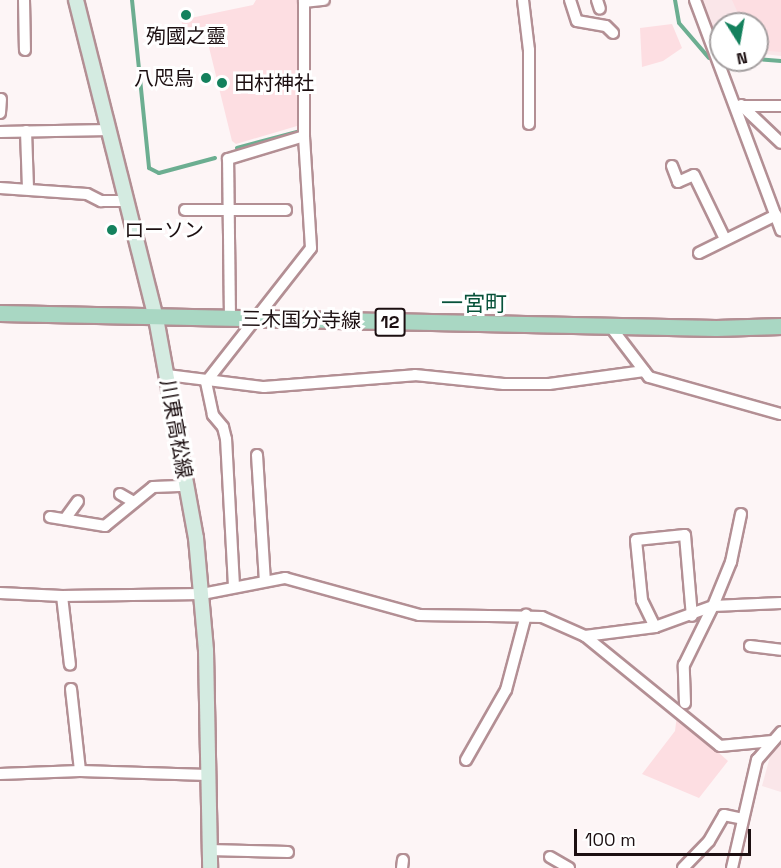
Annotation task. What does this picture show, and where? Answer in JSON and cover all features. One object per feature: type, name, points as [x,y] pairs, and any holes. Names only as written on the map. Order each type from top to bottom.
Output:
[{"type":"main road","name":"川東高松線","points":[[76,0],[156,318],[186,486],[202,594],[210,868]]},
{"type":"main road","name":"三木国分寺線","points":[[0,313],[610,326],[781,326]]},
{"type":"street","points":[[24,0],[25,50]]},
{"type":"street","points":[[206,382],[311,248],[304,136],[304,1],[324,0]]},
{"type":"street","points":[[523,0],[529,50],[529,124]]},
{"type":"street","points":[[570,0],[577,21],[606,26],[613,33]]},
{"type":"street","points":[[695,0],[738,106],[781,230]]},
{"type":"street","points":[[0,113],[1,99]]},
{"type":"street","points":[[738,106],[781,106]]},
{"type":"street","points":[[738,106],[781,143]]},
{"type":"street","points":[[0,132],[110,130]]},
{"type":"street","points":[[26,131],[28,188]]},
{"type":"street","points":[[230,318],[228,159],[304,136]]},
{"type":"street","points":[[672,166],[678,182],[694,176],[725,239]]},
{"type":"street","points":[[0,188],[28,188],[87,194],[101,201],[127,201]]},
{"type":"street","points":[[185,210],[286,210]]},
{"type":"street","points":[[699,253],[776,215]]},
{"type":"street","points":[[610,326],[644,371],[663,382],[781,414]]},
{"type":"street","points":[[167,375],[206,382],[264,387],[415,375],[504,384],[549,384],[644,371]]},
{"type":"street","points":[[206,382],[213,416],[223,427],[226,439],[234,586]]},
{"type":"street","points":[[257,455],[265,581]]},
{"type":"street","points":[[50,517],[105,526],[153,487],[186,486]]},
{"type":"street","points":[[120,494],[134,502]]},
{"type":"street","points":[[65,519],[78,501]]},
{"type":"street","points":[[685,703],[684,665],[713,606],[731,562],[741,514]]},
{"type":"street","points":[[655,627],[642,600],[636,540],[685,535],[692,616]]},
{"type":"street","points":[[0,592],[62,596],[202,594],[285,578],[419,615],[542,617],[585,636],[720,746],[773,741]]},
{"type":"street","points":[[62,596],[70,665]]},
{"type":"street","points":[[585,636],[655,627],[692,616],[713,606],[781,603]]},
{"type":"street","points":[[466,760],[506,690],[526,615]]},
{"type":"street","points":[[750,646],[781,650]]},
{"type":"street","points":[[71,689],[80,771]]},
{"type":"street","points":[[732,868],[757,760],[781,732]]},
{"type":"street","points":[[0,774],[80,771],[208,776]]},
{"type":"street","points":[[683,868],[709,841],[724,816],[743,819]]},
{"type":"street","points":[[209,850],[288,852]]},
{"type":"street","points":[[550,857],[569,868]]},
{"type":"shaded area","points":[[256,0],[297,0],[297,126],[236,144],[232,141],[205,31],[185,31],[181,20],[253,5]]},
{"type":"shaded area","points":[[699,0],[781,0],[781,56],[769,54],[769,12],[709,12],[709,26]]},
{"type":"shaded area","points":[[732,0],[781,0],[781,52],[769,51],[769,12],[738,12]]},
{"type":"shaded area","points":[[672,24],[682,48],[663,61],[642,67],[640,28]]},
{"type":"shaded area","points":[[677,715],[728,761],[699,798],[642,774],[675,731]]},
{"type":"shaded area","points":[[781,739],[781,792],[762,786],[772,749]]},
{"type":"waterway","points":[[132,0],[149,168],[159,173],[215,158]]},
{"type":"waterway","points":[[675,0],[679,23],[709,58]]},
{"type":"waterway","points":[[769,60],[781,61]]},
{"type":"waterway","points":[[237,148],[300,131],[300,127]]},
{"type":"place","name":"殉國之靈","points":[[186,15]]},
{"type":"place","name":"八咫烏","points":[[206,78]]},
{"type":"place","name":"田村神社","points":[[222,83]]},
{"type":"place","name":"ローソン","points":[[112,230]]},
{"type":"district","name":"一宮町","points":[[474,304]]}]
